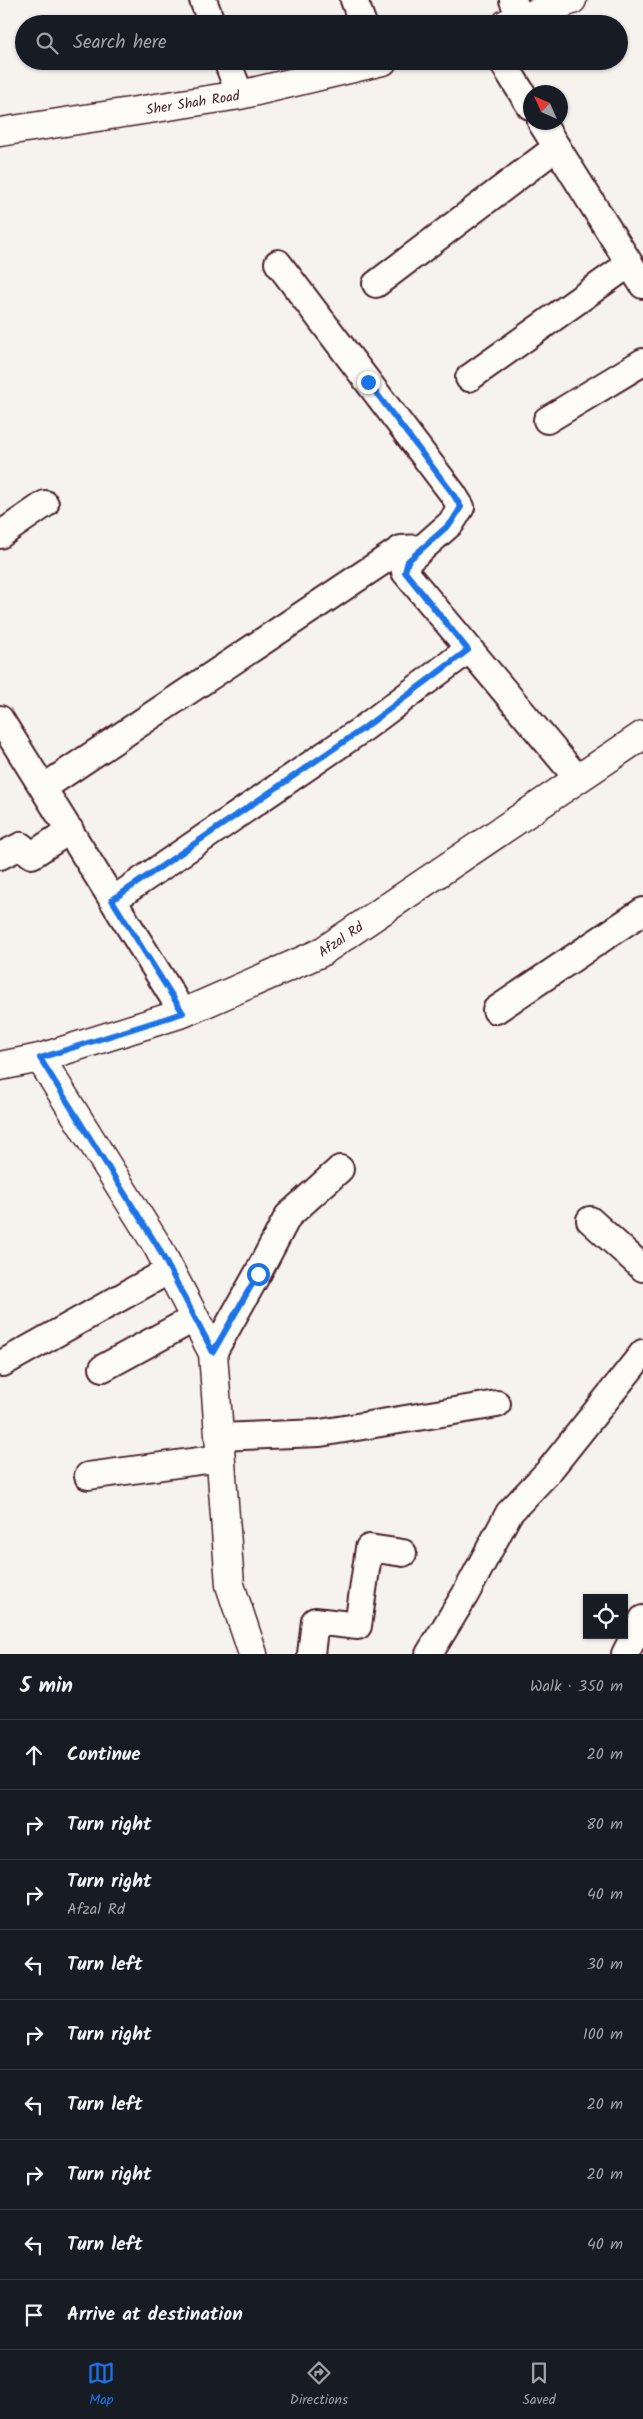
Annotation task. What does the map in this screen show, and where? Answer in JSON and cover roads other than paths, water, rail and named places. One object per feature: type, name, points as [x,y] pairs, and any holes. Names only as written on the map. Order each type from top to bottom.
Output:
[{"type":"street","points":[[203,0],[209,15]]},
{"type":"street","points":[[354,0],[359,15]]},
{"type":"street","points":[[513,14],[572,0]]},
{"type":"street","points":[[230,70],[240,95]]},
{"type":"street","name":"Sher Shah Road","points":[[0,132],[240,95],[345,70]]},
{"type":"street","points":[[508,70],[523,95]]},
{"type":"street","points":[[546,130],[643,285]]},
{"type":"street","points":[[376,284],[557,147]]},
{"type":"street","points":[[278,262],[461,507],[451,523],[408,561],[405,572],[468,650],[578,779]]},
{"type":"street","points":[[468,378],[630,264]]},
{"type":"street","points":[[547,420],[643,362]]},
{"type":"street","points":[[0,535],[45,504]]},
{"type":"street","points":[[43,788],[401,549],[423,548]]},
{"type":"street","points":[[112,900],[364,728],[468,650]]},
{"type":"street","points":[[0,719],[183,1013]]},
{"type":"street","name":"Afzal Rd","points":[[0,1066],[40,1058],[183,1013],[320,952],[643,735]]},
{"type":"street","points":[[0,856],[21,846],[32,856],[70,830]]},
{"type":"street","points":[[496,1010],[643,911]]},
{"type":"street","points":[[40,1058],[170,1270],[213,1352],[230,1585],[253,1654]]},
{"type":"street","points":[[213,1352],[258,1274],[288,1216],[340,1169]]},
{"type":"street","points":[[590,1220],[643,1268]]},
{"type":"street","points":[[3,1363],[170,1270]]},
{"type":"street","points":[[103,1368],[195,1318]]},
{"type":"street","points":[[428,1654],[465,1595],[509,1513],[548,1472],[643,1353]]},
{"type":"street","points":[[88,1476],[220,1448],[320,1434],[497,1404]]},
{"type":"street","points":[[310,1654],[314,1620],[358,1626],[369,1548],[403,1553]]},
{"type":"street","points":[[625,1654],[643,1619]]}]
